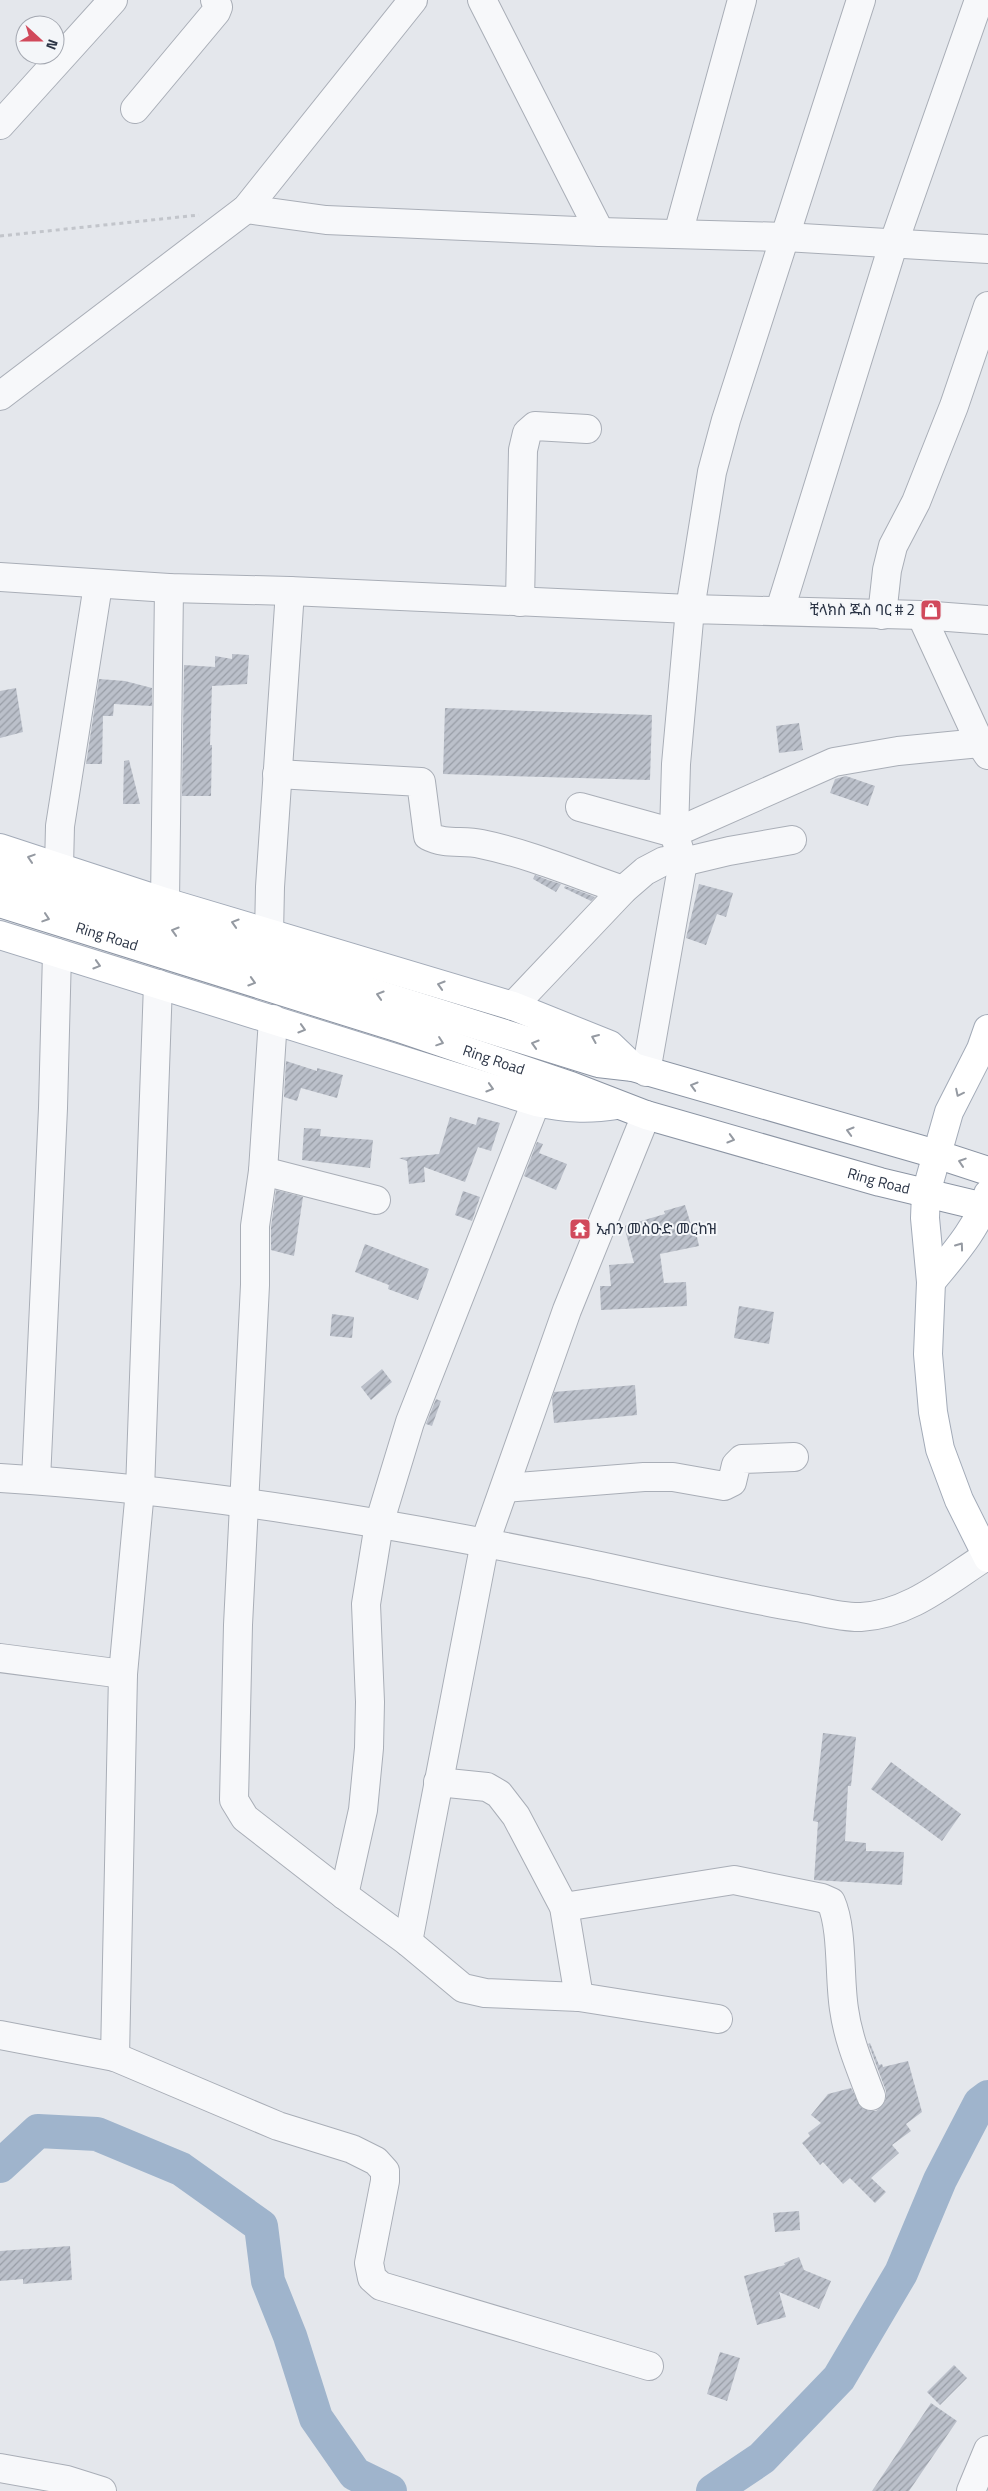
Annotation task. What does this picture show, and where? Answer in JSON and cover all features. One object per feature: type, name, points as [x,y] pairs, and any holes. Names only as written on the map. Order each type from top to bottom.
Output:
[{"type":"main road","points":[[0,848],[165,902],[513,1006],[610,1045],[640,1069]]},
{"type":"main road","name":"Ring Road","points":[[0,876],[598,1063],[640,1069],[936,1154],[988,1171]]},
{"type":"main road","name":"Ring Road","points":[[0,903],[399,1028],[571,1086],[646,1115],[926,1193],[987,1203]]},
{"type":"main road","points":[[0,935],[536,1102],[572,1109],[592,1109],[617,1105]]},
{"type":"main road","points":[[985,1039],[988,1076]]},
{"type":"main road","points":[[985,1039],[949,1112],[936,1154],[926,1193],[926,1245],[931,1282],[928,1354],[933,1412],[940,1449],[956,1492],[987,1556]]},
{"type":"main road","points":[[931,1282],[970,1232],[987,1203]]},
{"type":"street","points":[[0,125],[113,0]]},
{"type":"street","points":[[135,109],[216,12],[218,7],[215,0]]},
{"type":"street","points":[[0,396],[246,209],[413,0]]},
{"type":"street","points":[[482,0],[600,232]]},
{"type":"street","points":[[678,234],[742,0]]},
{"type":"street","points":[[640,1069],[683,862],[674,833],[676,764],[690,609],[712,472],[726,420],[862,0]]},
{"type":"street","points":[[780,610],[893,245],[979,0]]},
{"type":"street","points":[[246,209],[326,220],[600,232],[785,237],[893,245],[988,249]]},
{"type":"street","points":[[882,615],[887,570],[893,546],[916,502],[954,406],[988,306]]},
{"type":"street","points":[[520,602],[526,433],[535,426],[587,429]]},
{"type":"street","points":[[0,577],[169,588],[290,591],[690,609],[921,615],[988,620]]},
{"type":"street","points":[[59,867],[60,826],[98,584]]},
{"type":"street","points":[[165,902],[169,588]]},
{"type":"street","points":[[269,934],[270,887],[290,591]]},
{"type":"street","points":[[580,807],[674,833],[834,762],[898,751],[984,749],[921,615]]},
{"type":"street","points":[[277,774],[422,782],[427,831],[428,836],[433,839],[438,841],[479,843],[528,856],[623,890]]},
{"type":"street","points":[[513,1006],[623,890],[645,871],[664,861],[683,862],[729,851],[792,840]]},
{"type":"street","points":[[36,1480],[58,953]]},
{"type":"street","points":[[115,2056],[123,1674],[140,1490],[158,984]]},
{"type":"street","points":[[273,1020],[263,1171],[255,1226],[255,1285],[238,1625],[234,1800],[245,1818],[408,1942],[463,1988],[485,1993],[579,1997],[718,2020]]},
{"type":"street","points":[[344,1895],[363,1810],[369,1748],[370,1702],[366,1604],[380,1524],[410,1422],[536,1102]]},
{"type":"street","points":[[408,1942],[485,1542],[567,1310],[646,1115]]},
{"type":"street","points":[[263,1171],[376,1200]]},
{"type":"street","points":[[504,1488],[673,1477],[724,1486],[732,1482],[736,1466],[742,1459],[794,1457]]},
{"type":"street","points":[[0,1478],[140,1490],[245,1503],[380,1524],[485,1542],[765,1602],[860,1617],[888,1613],[922,1600],[987,1556]]},
{"type":"street","points":[[0,1658],[123,1674]]},
{"type":"street","points":[[438,1782],[487,1787],[500,1794],[516,1816],[564,1907],[579,1997]]},
{"type":"street","points":[[564,1907],[734,1880],[822,1898],[831,1902],[836,1912],[840,1979],[849,2034],[871,2096]]},
{"type":"street","points":[[0,2035],[115,2056],[278,2126],[352,2149],[376,2161],[385,2171],[385,2181],[369,2263],[372,2278],[380,2286],[649,2366]]},
{"type":"street","points":[[970,2491],[988,2450]]},
{"type":"street","points":[[0,2468],[67,2480],[102,2491]]},
{"type":"path","points":[[0,236],[209,214]]},
{"type":"building","points":[[232,654],[249,655],[247,684],[212,686],[211,796],[182,796],[184,665],[215,667],[215,656],[232,659]]},
{"type":"building","points":[[99,679],[125,681],[152,688],[152,706],[114,704],[113,716],[103,716],[102,764],[86,764]]},
{"type":"building","points":[[16,688],[23,732],[0,738],[0,691]]},
{"type":"building","points":[[445,708],[652,715],[650,780],[443,774]]},
{"type":"building","points":[[799,723],[803,750],[779,753],[776,726]]},
{"type":"building","points":[[129,760],[140,804],[123,804],[124,761]]},
{"type":"building","points":[[846,776],[875,786],[868,806],[830,793],[835,779]]},
{"type":"building","points":[[535,875],[561,884],[556,892],[533,879]]},
{"type":"building","points":[[699,884],[733,893],[726,917],[717,914],[706,945],[686,938]]},
{"type":"building","points":[[565,886],[595,897],[591,901],[564,888]]},
{"type":"building","points":[[286,1061],[317,1071],[317,1068],[343,1075],[337,1098],[301,1088],[297,1101],[284,1097]]},
{"type":"building","points":[[450,1117],[476,1125],[478,1117],[500,1123],[491,1151],[478,1147],[465,1182],[424,1167],[425,1182],[409,1184],[407,1161],[399,1158],[439,1154]]},
{"type":"building","points":[[304,1128],[321,1129],[320,1136],[373,1140],[370,1168],[302,1160]]},
{"type":"building","points":[[537,1142],[543,1144],[539,1153],[567,1164],[556,1190],[524,1176]]},
{"type":"building","points":[[276,1190],[303,1197],[294,1256],[271,1250],[271,1227]]},
{"type":"building","points":[[463,1191],[480,1197],[472,1221],[455,1215]]},
{"type":"building","points":[[685,1205],[692,1228],[695,1228],[699,1246],[660,1254],[664,1283],[686,1282],[687,1306],[601,1310],[600,1286],[611,1286],[609,1265],[634,1263],[624,1226],[665,1214],[664,1211]]},
{"type":"building","points":[[365,1244],[429,1269],[418,1300],[388,1289],[389,1285],[355,1272]]},
{"type":"building","points":[[739,1306],[774,1312],[769,1344],[734,1338]]},
{"type":"building","points":[[332,1314],[354,1317],[352,1338],[330,1336]]},
{"type":"building","points":[[382,1369],[392,1382],[371,1400],[361,1387]]},
{"type":"building","points":[[635,1385],[637,1415],[554,1423],[552,1399],[554,1392]]},
{"type":"building","points":[[436,1399],[441,1401],[432,1426],[426,1424]]},
{"type":"building","points":[[823,1733],[856,1737],[851,1786],[848,1786],[845,1841],[866,1843],[866,1851],[904,1852],[902,1885],[814,1880],[818,1822],[813,1821]]},
{"type":"building","points":[[891,1762],[961,1814],[942,1841],[871,1789]]},
{"type":"building","points":[[870,2043],[879,2065],[882,2064],[883,2067],[908,2061],[922,2112],[906,2124],[911,2131],[892,2145],[899,2153],[871,2178],[886,2192],[875,2203],[850,2178],[843,2184],[823,2162],[820,2165],[802,2143],[810,2136],[808,2133],[821,2123],[811,2115],[828,2094],[851,2088],[862,2108],[876,2111],[883,2105],[886,2091],[868,2044]]},
{"type":"building","points":[[799,2211],[800,2230],[775,2232],[773,2213]]},
{"type":"building","points":[[70,2246],[72,2280],[23,2284],[23,2279],[0,2281],[0,2251]]},
{"type":"building","points":[[799,2257],[804,2270],[831,2281],[819,2309],[779,2292],[786,2317],[757,2325],[744,2276],[785,2265],[784,2263]]},
{"type":"building","points":[[720,2352],[740,2358],[727,2401],[707,2394]]},
{"type":"building","points":[[954,2365],[967,2378],[940,2405],[927,2392]]},
{"type":"building","points":[[931,2403],[957,2421],[909,2491],[872,2491]]},
{"type":"waterway","points":[[713,2491],[762,2458],[839,2378],[901,2273],[940,2180],[980,2103],[988,2097]]},
{"type":"waterway","points":[[0,2166],[38,2131],[97,2134],[181,2169],[261,2226],[268,2281],[290,2336],[316,2418],[355,2474],[390,2491]]},
{"type":"place","name":"ቺላክስ ጁስ ባር # 2","points":[[931,610]]},
{"type":"place","name":"ኢብን መስዑድ መርከዝ","points":[[580,1229]]}]
